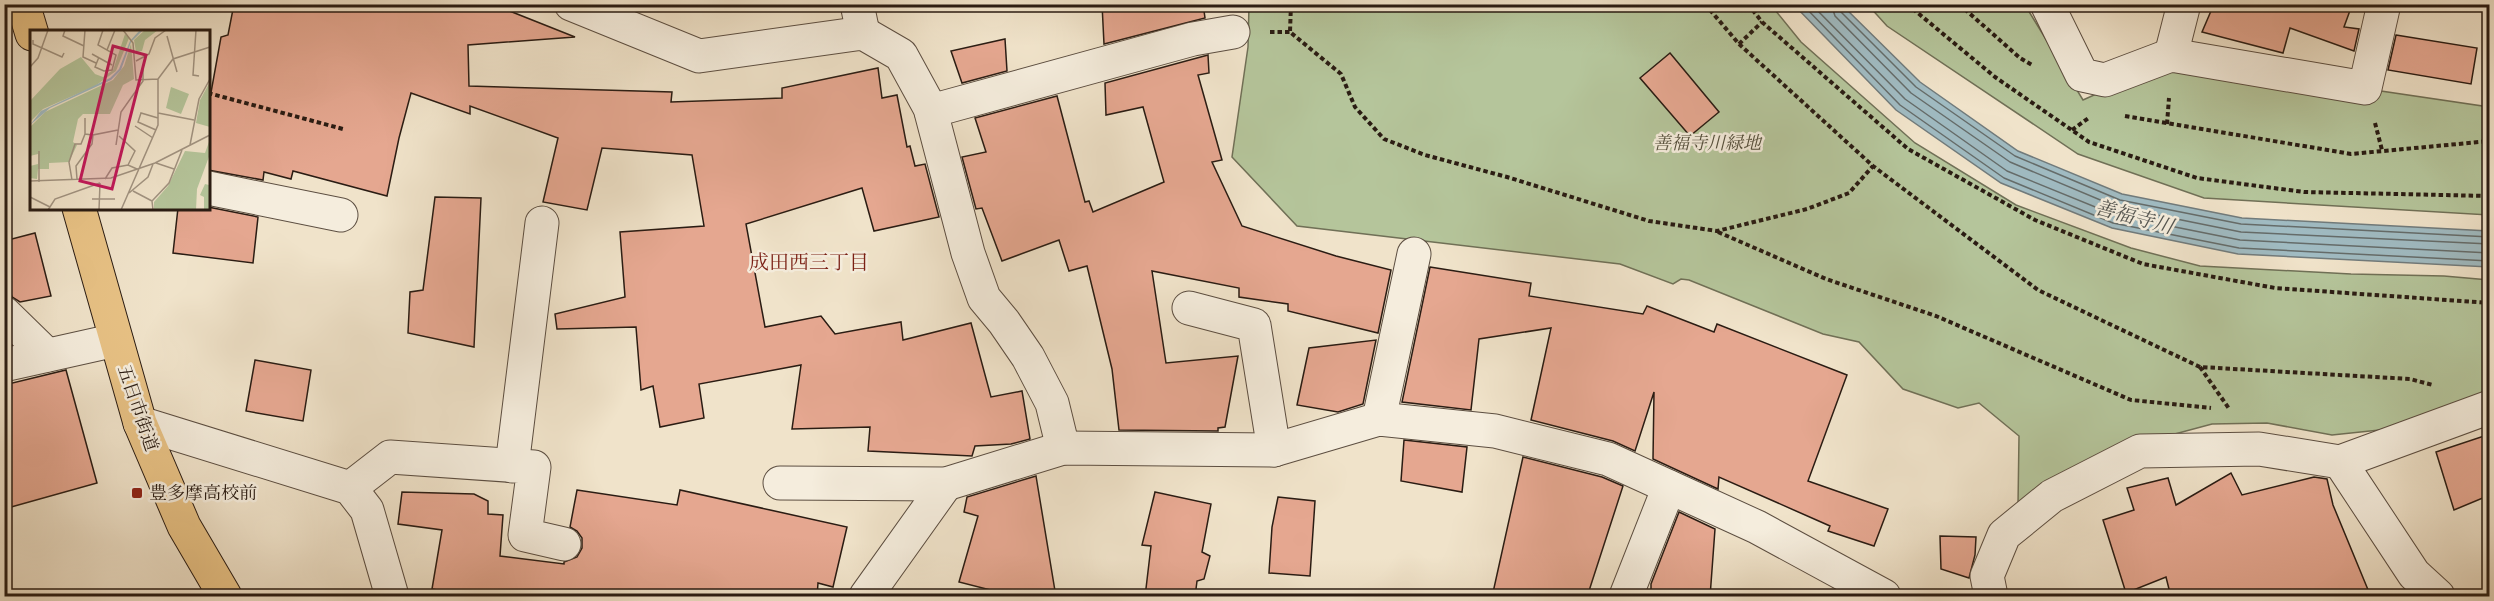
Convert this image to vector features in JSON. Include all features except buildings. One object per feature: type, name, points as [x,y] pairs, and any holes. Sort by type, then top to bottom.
[{"type":"main road","points":[[23,4],[31,30]]},
{"type":"main road","name":"五日市街道","points":[[80,210],[140,423],[184,526],[225,597]]},
{"type":"street","points":[[571,4],[699,56],[860,19],[901,55],[921,88],[931,111],[968,253],[984,298],[1022,348],[1042,384],[1052,403],[1063,448]]},
{"type":"street","points":[[2047,4],[2082,75],[2105,80],[2172,55],[2365,88],[2384,4]]},
{"type":"street","points":[[2172,55],[2184,4]]},
{"type":"street","points":[[931,111],[1193,39],[1233,32]]},
{"type":"street","points":[[210,188],[341,215]]},
{"type":"street","points":[[512,466],[542,223]]},
{"type":"street","points":[[1379,419],[1414,254]]},
{"type":"street","points":[[1189,308],[1254,326],[1274,450]]},
{"type":"street","points":[[4,314],[47,355]]},
{"type":"street","points":[[4,365],[116,339]]},
{"type":"street","points":[[1991,597],[1987,576],[2004,535],[2052,496],[2140,451],[2259,449],[2340,462],[2490,407]]},
{"type":"street","points":[[780,483],[946,484],[1063,448],[1274,450],[1379,419],[1495,431],[1608,459],[1757,527],[1884,597]]},
{"type":"street","points":[[140,423],[351,488],[367,510],[392,597]]},
{"type":"street","points":[[351,488],[390,457],[534,467],[525,535],[564,544]]},
{"type":"street","points":[[2340,462],[2414,574],[2438,597]]},
{"type":"street","points":[[866,597],[946,484]]},
{"type":"street","points":[[1626,597],[1669,487]]},
{"type":"path","points":[[1291,4],[1290,32],[1341,74],[1355,107],[1384,139],[1425,155],[1507,177],[1649,221],[1717,231],[1826,279],[1936,316],[2131,399],[2230,410]]},
{"type":"path","points":[[1705,4],[1739,44],[1873,166],[2038,290],[2200,367],[2410,379],[2444,387]]},
{"type":"path","points":[[1748,4],[1762,22],[1908,149],[2035,220],[2143,264],[2275,288],[2490,303]]},
{"type":"path","points":[[1907,4],[1995,77],[2089,142],[2197,178],[2304,192],[2490,196]]},
{"type":"path","points":[[1959,4],[2020,58],[2040,70]]},
{"type":"path","points":[[1739,44],[1762,22]]},
{"type":"path","points":[[210,94],[343,129]]},
{"type":"path","points":[[2118,114],[2147,121],[2351,154],[2490,141]]},
{"type":"path","points":[[2072,130],[2091,116]]},
{"type":"path","points":[[1717,231],[1807,209],[1849,193],[1873,166]]},
{"type":"green space","name":"善福寺川緑地","points":[[1249,5],[1771,5],[1801,42],[1915,143],[2016,205],[2131,248],[2200,266],[2351,274],[2444,276],[2489,280],[2489,394],[2389,429],[2332,435],[2267,423],[2212,424],[2145,442],[2018,506],[2019,436],[1979,403],[1958,408],[1903,389],[1859,342],[1823,334],[1689,280],[1681,279],[1673,284],[1620,264],[1297,226],[1232,157],[1248,47]]},
{"type":"green space","points":[[1868,5],[2025,5],[2083,100],[2172,60],[2489,107],[2489,215],[2204,198],[2078,154],[1887,26]]},
{"type":"water","name":"善福寺川","points":[[1794,5],[1842,5],[1920,82],[2018,151],[2122,194],[2242,218],[2489,231],[2489,267],[2238,254],[2112,228],[2001,183],[1896,110]]},
{"type":"place","name":"豊多摩高校前","points":[[137,493]]},
{"type":"district","name":"成田西三丁目","points":[[809,262]]}]
